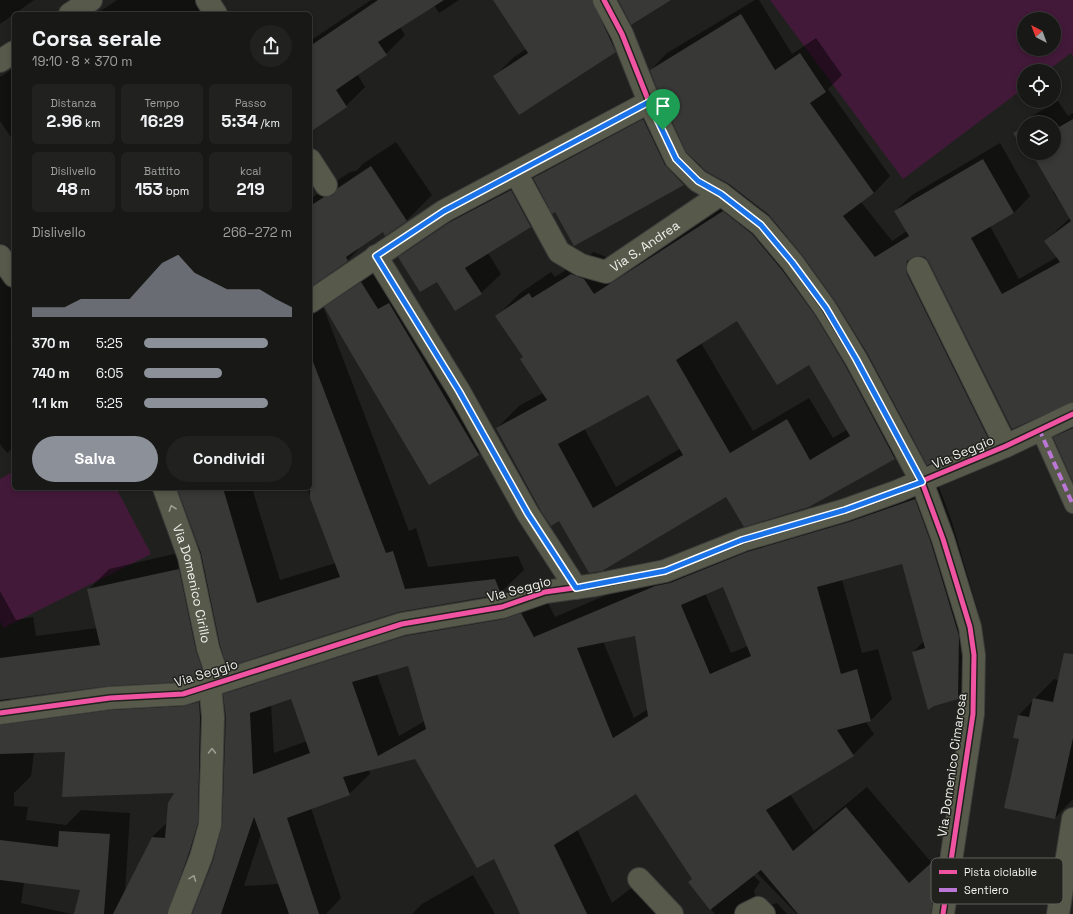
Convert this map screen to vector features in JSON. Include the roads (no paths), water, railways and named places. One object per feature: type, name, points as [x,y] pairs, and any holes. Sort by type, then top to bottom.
[{"type":"street","points":[[73,12],[91,0]]},
{"type":"street","points":[[207,0],[215,12]]},
{"type":"street","name":"Via Domenico Cimarosa","points":[[604,0],[622,34],[649,102],[676,159],[698,181],[721,194],[761,225],[792,262],[826,308],[856,359],[922,482],[943,539],[970,626],[974,655],[972,714],[951,858]]},
{"type":"street","points":[[0,61],[12,53]]},
{"type":"street","points":[[312,301],[444,211],[649,102]]},
{"type":"street","points":[[312,163],[326,185]]},
{"type":"street","name":"Via S. Andrea","points":[[516,173],[559,252],[581,265],[606,272],[721,194]]},
{"type":"street","points":[[0,256],[12,273]]},
{"type":"street","points":[[376,256],[459,391],[528,514],[576,588]]},
{"type":"street","points":[[918,268],[1006,446]]},
{"type":"street","name":"Via Seggio","points":[[0,713],[110,698],[183,694],[402,624],[502,607],[545,592],[576,588],[665,571],[742,540],[845,510],[922,482],[1006,446],[1073,414]]},
{"type":"street","points":[[1039,429],[1073,505]]},
{"type":"street","name":"Via Domenico Cirillo","points":[[165,490],[189,557],[214,683],[210,825],[201,857],[179,914]]},
{"type":"street","points":[[1063,882],[1073,819]]},
{"type":"street","points":[[639,878],[672,914]]},
{"type":"street","name":"Via Domenico Cimarosa","points":[[943,914],[944,904]]},
{"type":"street","points":[[1058,914],[1060,904]]},
{"type":"street","points":[[746,914],[758,908],[764,914]]}]
